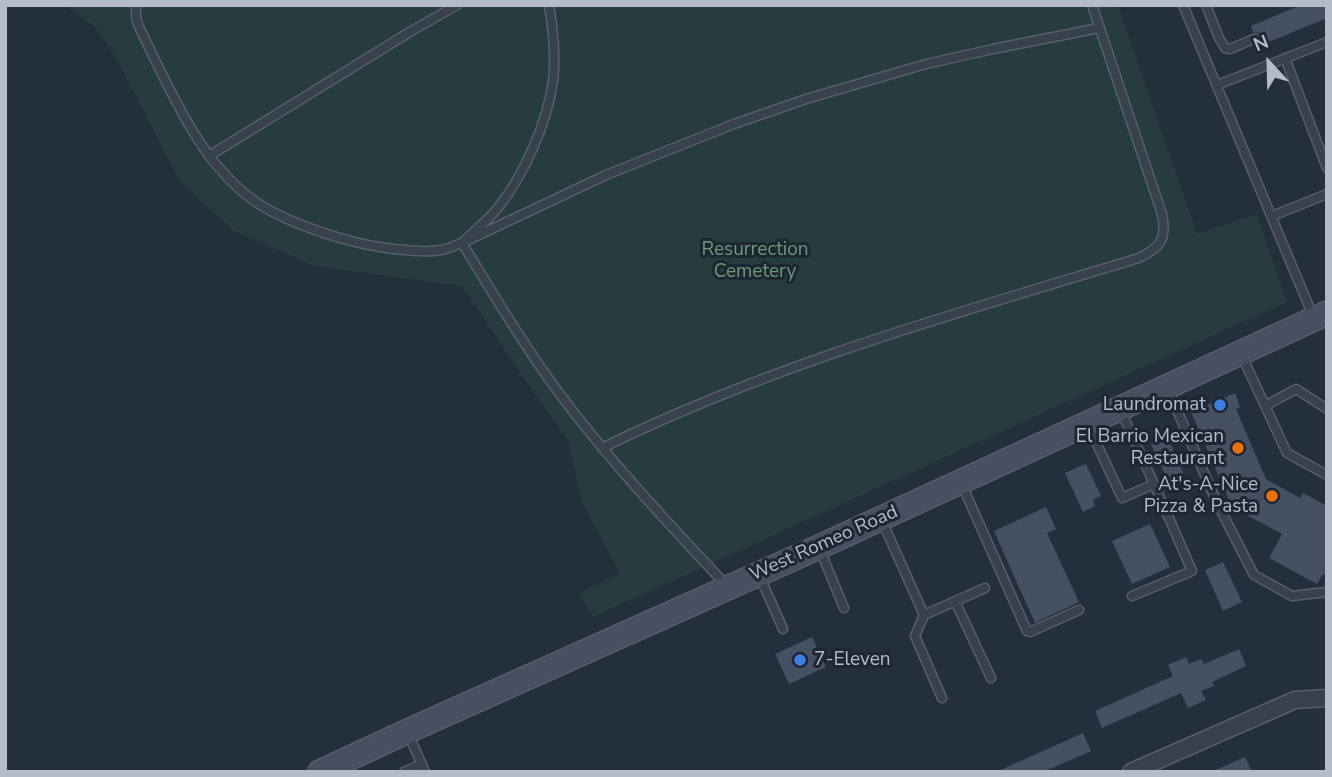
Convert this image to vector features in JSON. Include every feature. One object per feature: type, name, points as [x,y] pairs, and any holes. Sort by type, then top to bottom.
[{"type":"main road","name":"West Romeo Road","points":[[320,772],[881,519],[1321,315]]},
{"type":"street","points":[[1131,772],[1295,700],[1327,698]]},
{"type":"lane","points":[[136,5],[139,27],[190,127],[209,156],[242,191],[262,206],[331,236],[390,248],[419,250],[441,250],[462,243],[606,175],[794,103],[926,64],[1099,28]]},
{"type":"lane","points":[[209,156],[457,5]]},
{"type":"lane","points":[[462,243],[496,210],[515,182],[533,147],[548,108],[554,79],[549,5]]},
{"type":"lane","points":[[602,448],[656,422],[799,366],[1139,258],[1159,246],[1165,228],[1163,214],[1091,5]]},
{"type":"lane","points":[[1183,5],[1272,216],[1321,315]]},
{"type":"lane","points":[[1208,9],[1219,38],[1226,48],[1256,38]]},
{"type":"lane","points":[[1217,85],[1327,42]]},
{"type":"lane","points":[[1285,58],[1327,168]]},
{"type":"lane","points":[[1272,216],[1327,194]]},
{"type":"lane","points":[[462,243],[551,382],[602,448],[728,587]]},
{"type":"lane","points":[[1240,353],[1287,453],[1327,475]]},
{"type":"lane","points":[[1167,387],[1217,503],[1254,575],[1292,596],[1327,592]]},
{"type":"lane","points":[[1265,406],[1296,389],[1327,409]]},
{"type":"lane","points":[[1120,408],[1192,571],[1132,596]]},
{"type":"lane","points":[[1086,423],[1122,498],[1154,484]]},
{"type":"lane","points":[[961,482],[1027,631],[1079,611]]},
{"type":"lane","points":[[881,519],[924,615]]},
{"type":"lane","points":[[819,547],[844,608]]},
{"type":"lane","points":[[759,574],[783,629]]},
{"type":"lane","points":[[942,698],[915,636],[924,615],[985,588]]},
{"type":"lane","points":[[955,601],[991,678]]},
{"type":"lane","points":[[404,772],[424,768],[408,731]]},
{"type":"green space","name":"Resurrection Cemetery","points":[[65,5],[1118,5],[1197,234],[1257,214],[1287,302],[593,617],[579,593],[620,574],[581,500],[568,440],[462,286],[314,266],[234,231],[180,182],[117,59],[96,28]]},
{"type":"building","points":[[1301,5],[1327,5],[1327,18],[1259,46],[1262,36],[1259,32],[1253,32],[1251,26]]},
{"type":"building","points":[[1235,393],[1240,407],[1236,409],[1266,479],[1300,498],[1303,493],[1327,506],[1327,576],[1323,574],[1317,584],[1269,558],[1282,534],[1232,507],[1191,412]]},
{"type":"building","points":[[1167,437],[1184,474],[1168,481],[1151,444]]},
{"type":"building","points":[[1086,464],[1101,496],[1093,500],[1095,506],[1083,512],[1065,473]]},
{"type":"building","points":[[1046,507],[1056,529],[1047,533],[1079,602],[1035,623],[994,531]]},
{"type":"building","points":[[1150,524],[1170,567],[1132,584],[1112,541]]},
{"type":"building","points":[[1223,562],[1242,602],[1223,611],[1205,570]]},
{"type":"building","name":"7-Eleven","points":[[812,637],[826,667],[789,684],[775,654]]},
{"type":"building","points":[[1239,649],[1246,666],[1212,682],[1214,686],[1201,691],[1206,700],[1188,708],[1181,693],[1102,728],[1095,711],[1173,676],[1168,665],[1186,657],[1189,664],[1201,659],[1204,664]]},
{"type":"building","points":[[1083,733],[1091,751],[1043,772],[996,772]]},
{"type":"building","points":[[1245,757],[1252,772],[1211,772]]},
{"type":"place","name":"Laundromat","points":[[1220,405]]},
{"type":"place","name":"El Barrio Mexican Restaurant","points":[[1238,448]]},
{"type":"place","name":"At's-A-Nice Pizza & Pasta","points":[[1272,496]]},
{"type":"place","name":"7-Eleven","points":[[800,660]]}]
